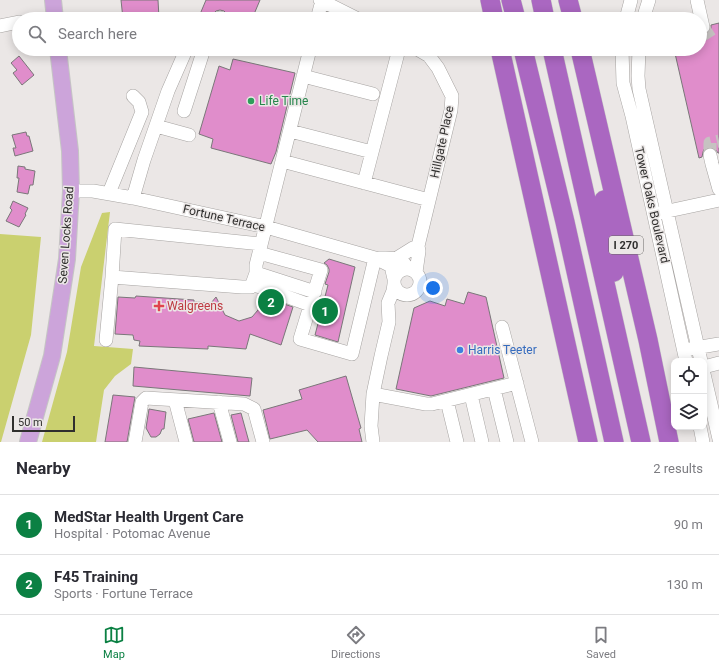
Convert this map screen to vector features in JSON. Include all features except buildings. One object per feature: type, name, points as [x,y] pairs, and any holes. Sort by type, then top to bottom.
[{"type":"highway","points":[[490,0],[493,12]]},
{"type":"highway","points":[[511,0],[514,12]]},
{"type":"highway","points":[[541,0],[544,12]]},
{"type":"highway","points":[[568,0],[571,12]]},
{"type":"highway","points":[[501,56],[588,442]]},
{"type":"highway","points":[[525,56],[566,222],[614,442]]},
{"type":"highway","name":"I 270","points":[[554,56],[641,442]]},
{"type":"highway","name":"I 270","points":[[582,56],[648,340],[669,442]]},
{"type":"highway","points":[[585,70],[636,418]]},
{"type":"highway","points":[[504,71],[526,130],[548,208],[582,349],[598,370]]},
{"type":"main road","points":[[53,0],[54,12]]},
{"type":"main road","name":"Seven Locks Road","points":[[28,442],[52,356],[67,259],[70,151],[59,56]]},
{"type":"street","points":[[318,12],[321,0],[344,12]]},
{"type":"street","points":[[628,12],[631,0]]},
{"type":"street","points":[[645,12],[649,0]]},
{"type":"street","points":[[0,26],[12,23]]},
{"type":"street","points":[[133,198],[156,126],[183,56]]},
{"type":"street","points":[[184,111],[202,56]]},
{"type":"street","points":[[112,277],[251,287],[308,56]]},
{"type":"street","points":[[364,183],[397,56]]},
{"type":"street","name":"Hillgate Place","points":[[412,271],[419,251],[418,246],[451,110],[452,96],[438,68],[429,56]]},
{"type":"street","name":"Tower Oaks Boulevard","points":[[622,56],[623,83],[632,116],[685,356]]},
{"type":"street","name":"Tower Oaks Boulevard","points":[[639,56],[639,89],[700,355]]},
{"type":"street","points":[[303,76],[373,94]]},
{"type":"street","points":[[170,87],[190,93]]},
{"type":"street","points":[[109,193],[142,112],[139,102],[133,96]]},
{"type":"street","points":[[156,126],[189,135]]},
{"type":"street","points":[[290,131],[372,152]]},
{"type":"street","points":[[712,154],[718,159],[718,168],[715,175],[719,189]]},
{"type":"street","points":[[282,161],[429,200]]},
{"type":"street","name":"Fortune Terrace","points":[[70,191],[109,193],[266,227],[375,258],[390,266],[394,281]]},
{"type":"street","points":[[654,214],[719,200]]},
{"type":"street","points":[[106,340],[116,229],[260,249],[321,270],[300,339],[352,354],[375,258]]},
{"type":"street","points":[[396,258],[418,246]]},
{"type":"street","name":"Fortune Terrace","points":[[375,258],[396,258]]},
{"type":"street","points":[[389,322],[400,303],[409,295],[416,292],[420,285],[419,277],[403,262],[396,258]]},
{"type":"street","points":[[373,442],[371,426],[373,394],[389,322],[388,303],[393,291],[396,275],[403,270],[412,271]]},
{"type":"street","points":[[254,279],[315,292]]},
{"type":"street","points":[[254,279],[310,304]]},
{"type":"street","points":[[394,281],[395,288],[398,292],[409,295]]},
{"type":"street","points":[[502,327],[532,442]]},
{"type":"street","points":[[685,356],[700,355],[719,344]]},
{"type":"street","points":[[707,366],[719,364]]},
{"type":"street","points":[[373,394],[432,404],[517,383]]},
{"type":"street","points":[[707,387],[719,439]]},
{"type":"street","points":[[494,389],[507,442]]},
{"type":"street","points":[[471,395],[482,442]]},
{"type":"street","points":[[136,442],[142,402],[146,398],[244,404],[254,409],[263,442]]},
{"type":"street","points":[[175,400],[186,442]]},
{"type":"street","points":[[447,401],[457,442]]},
{"type":"street","points":[[219,402],[230,442]]},
{"type":"street","points":[[701,430],[703,442]]},
{"type":"green space","points":[[110,212],[94,346],[133,349],[131,364],[115,376],[104,390],[96,442],[42,442],[67,352],[81,267],[102,213]]},
{"type":"green space","points":[[0,234],[41,237],[31,335],[1,442],[0,442]]},
{"type":"tunnel","points":[[707,33],[710,38]]},
{"type":"tunnel","points":[[710,155],[710,143],[719,141]]},
{"type":"place","name":"Life Time","points":[[251,101]]},
{"type":"place","name":"F45 Training","points":[[271,302]]},
{"type":"place","name":"Walgreens","points":[[159,306]]},
{"type":"place","name":"MedStar Health Urgent Care","points":[[325,311]]},
{"type":"place","name":"Harris Teeter","points":[[460,350]]}]
